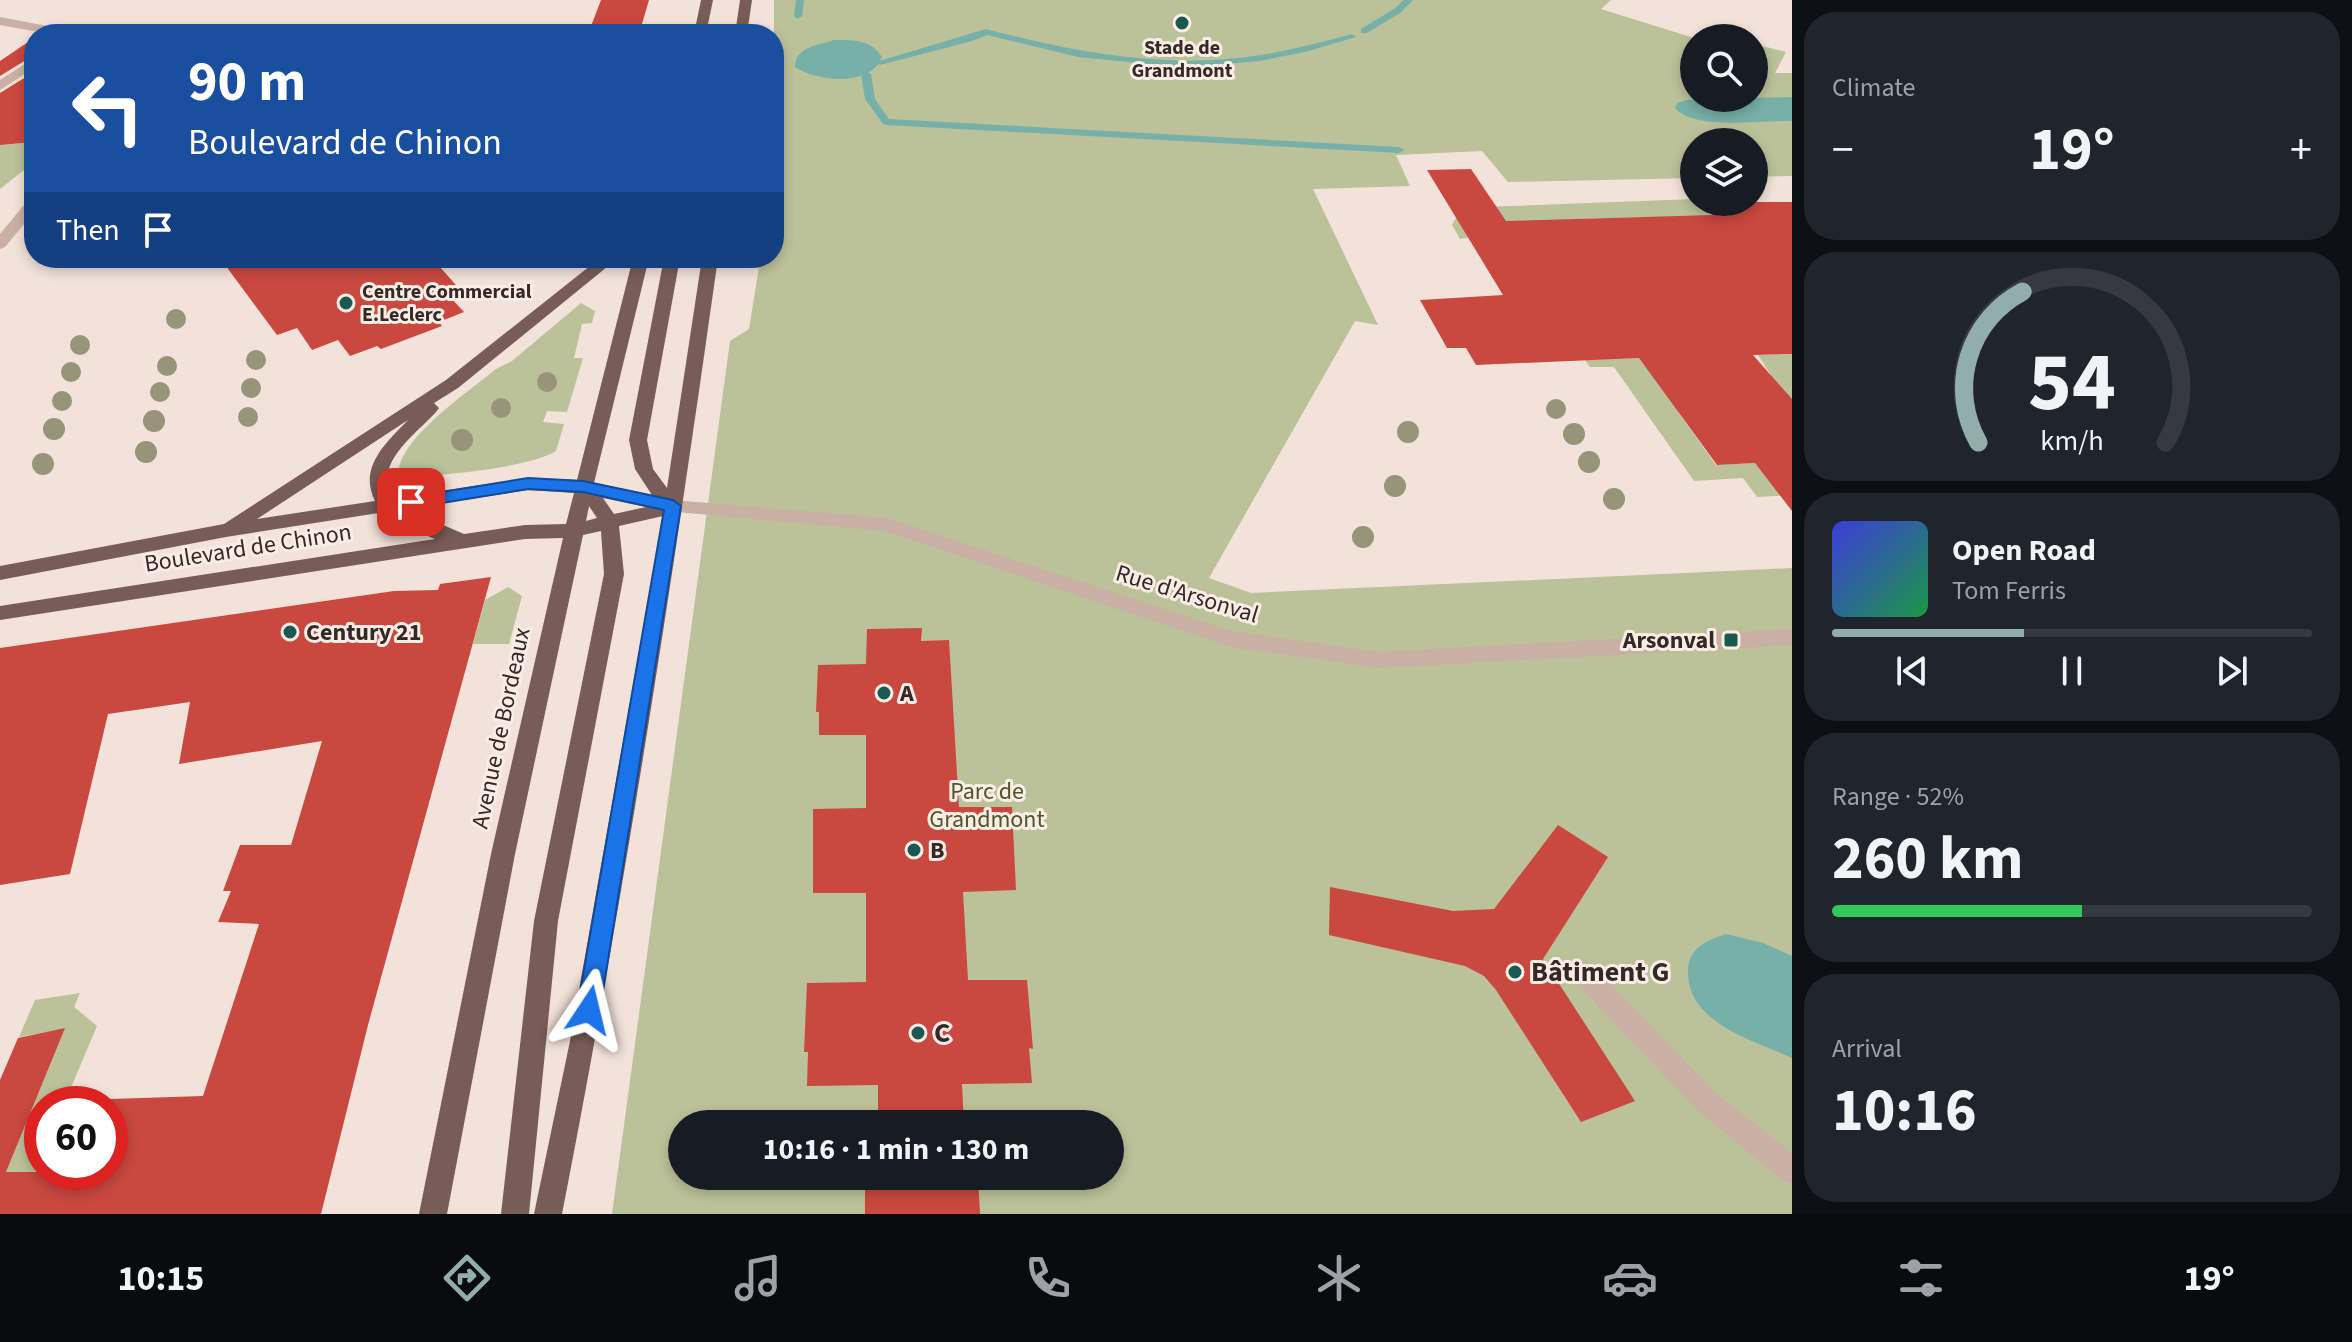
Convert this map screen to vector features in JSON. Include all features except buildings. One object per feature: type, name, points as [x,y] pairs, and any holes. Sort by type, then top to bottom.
[{"type":"main road","points":[[702,24],[707,0]]},
{"type":"main road","points":[[742,24],[746,0]]},
{"type":"main road","name":"Boulevard de Chinon","points":[[226,530],[452,384],[597,268]]},
{"type":"main road","name":"Avenue de Bordeaux","points":[[433,1214],[496,881],[583,487],[638,268]]},
{"type":"main road","points":[[670,268],[638,440],[638,458],[650,483],[673,506]]},
{"type":"main road","points":[[548,1214],[583,1041],[673,506],[709,268]]},
{"type":"main road","points":[[452,384],[386,458],[378,472],[388,506],[420,528],[465,541]]},
{"type":"main road","name":"Boulevard de Chinon","points":[[0,573],[226,530],[528,484],[583,487],[673,506]]},
{"type":"main road","points":[[515,1214],[546,921],[614,574],[614,538],[609,522],[600,504],[583,487]]},
{"type":"main road","name":"Boulevard de Chinon","points":[[0,613],[525,532],[573,531],[673,506]]},
{"type":"street","points":[[0,21],[24,26]]},
{"type":"street","points":[[0,86],[24,69]]},
{"type":"street","points":[[0,244],[24,212]]},
{"type":"street","points":[[12,225],[24,224]]},
{"type":"street","name":"Rue d'Arsonval","points":[[673,506],[715,512],[838,517],[887,525],[1231,639],[1379,660],[1792,637]]},
{"type":"street","points":[[1583,973],[1708,1103],[1792,1170]]},
{"type":"green space","name":"Parc de Grandmont","points":[[774,0],[1611,0],[1601,9],[1680,34],[1680,112],[1768,112],[1768,48],[1786,52],[1775,73],[1792,73],[1792,176],[1768,177],[1768,128],[1680,128],[1680,178],[1508,182],[1482,151],[1396,155],[1410,186],[1313,189],[1378,325],[1355,321],[1209,578],[1251,593],[1792,568],[1792,1214],[612,1214],[730,341],[749,329],[759,268],[784,268],[784,24],[774,24]]},
{"type":"green space","points":[[24,143],[24,170],[0,189],[0,145]]},
{"type":"green space","points":[[1680,200],[1680,216],[1713,216],[1722,227],[1656,230],[1645,217],[1577,219],[1460,239],[1452,225],[1460,211],[1484,207]]},
{"type":"green space","points":[[581,303],[595,311],[592,323],[582,324],[574,358],[583,358],[567,412],[547,411],[543,422],[564,424],[556,451],[503,467],[399,477],[400,463],[420,433],[453,403],[496,369],[512,361]]},
{"type":"green space","points":[[1792,354],[1792,399],[1678,412],[1716,465],[1755,463],[1792,495],[1757,497],[1743,478],[1694,481],[1614,367],[1590,367],[1585,360],[1640,358],[1693,378],[1771,375],[1758,355]]},
{"type":"green space","points":[[508,587],[522,596],[509,644],[473,644],[485,600]]},
{"type":"green space","points":[[80,993],[74,1007],[97,1026],[72,1086],[41,1086],[64,1029],[19,1037],[35,1000]]},
{"type":"green space","points":[[24,1128],[24,1190],[27,1190],[17,1214],[0,1214],[0,1187]]},
{"type":"water","points":[[834,40],[867,44],[882,57],[876,67],[867,73],[843,79],[816,76],[795,67],[803,51]]},
{"type":"water","points":[[1792,97],[1792,121],[1713,122],[1698,120],[1681,112],[1768,112],[1768,98]]},
{"type":"water","points":[[1726,934],[1763,943],[1792,956],[1792,1058],[1725,1027],[1698,1004],[1690,988],[1689,962],[1696,950],[1706,942]]},
{"type":"waterway","points":[[798,16],[800,0]]},
{"type":"waterway","points":[[1364,31],[1409,0]]},
{"type":"waterway","points":[[880,62],[986,32],[1078,54],[1123,61],[1168,63],[1213,63],[1259,58],[1352,37]]},
{"type":"waterway","points":[[866,74],[870,99],[886,122],[1399,150]]},
{"type":"place","name":"Stade de Grandmont","points":[[1182,23]]},
{"type":"place","name":"Centre Commercial E.Leclerc","points":[[346,303]]},
{"type":"place","name":"Century 21","points":[[290,632]]},
{"type":"place","name":"Arsonval","points":[[1731,640]]},
{"type":"place","name":"A","points":[[884,693]]},
{"type":"place","name":"B","points":[[914,850]]},
{"type":"place","name":"Bâtiment G","points":[[1515,972]]},
{"type":"place","name":"C","points":[[918,1033]]},
{"type":"route","points":[[411,502],[528,484],[583,487],[673,506],[589,1010]]}]
